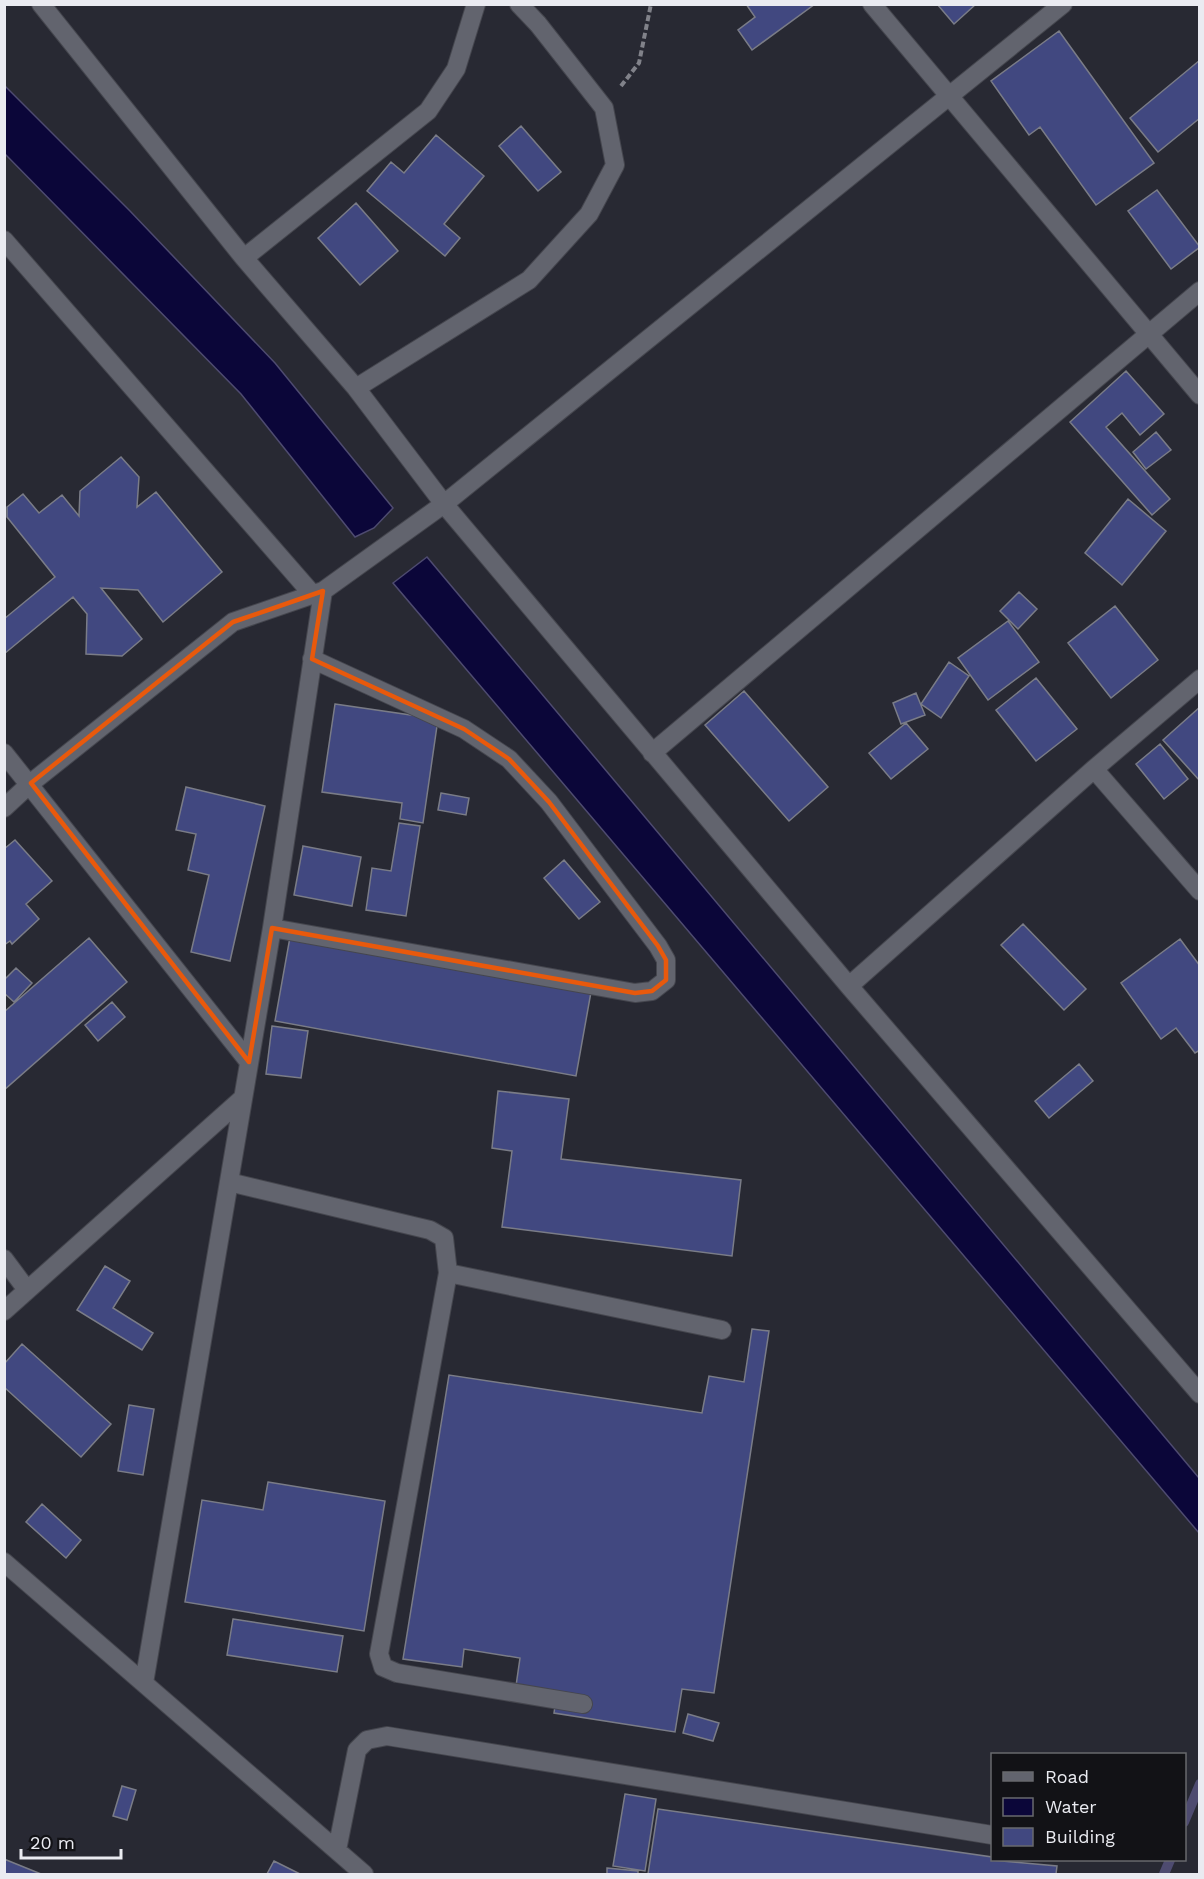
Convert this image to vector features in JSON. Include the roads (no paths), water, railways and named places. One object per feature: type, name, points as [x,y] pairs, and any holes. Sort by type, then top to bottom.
[{"type":"street","points":[[41,4],[244,258],[356,388],[444,504],[849,986],[1200,1394]]},
{"type":"street","points":[[244,258],[428,111],[456,69],[476,4]]},
{"type":"street","points":[[356,388],[529,280],[590,214],[615,165],[604,108],[538,24],[519,4]]},
{"type":"street","points":[[872,4],[1200,395]]},
{"type":"street","points":[[4,808],[31,783],[233,622],[318,594],[444,504],[1063,4]]},
{"type":"street","points":[[4,240],[318,594],[312,659],[272,928],[144,1683]]},
{"type":"street","points":[[652,753],[1200,291]]},
{"type":"street","points":[[272,928],[635,993],[652,991],[666,980],[666,960],[658,946],[549,802],[509,759],[464,729],[312,659]]},
{"type":"street","points":[[849,986],[1094,769],[1200,679]]},
{"type":"street","points":[[4,753],[31,783],[249,1062]]},
{"type":"street","points":[[1094,769],[1200,891]]},
{"type":"street","points":[[4,1311],[243,1098]]},
{"type":"street","points":[[229,1182],[430,1230],[444,1238],[448,1273],[380,1654],[383,1667],[397,1673],[583,1704]]},
{"type":"street","points":[[4,1259],[27,1290]]},
{"type":"street","points":[[448,1273],[722,1330]]},
{"type":"street","points":[[4,1562],[364,1875]]},
{"type":"street","points":[[337,1850],[357,1750],[367,1740],[387,1736],[991,1835]]},
{"type":"water","points":[[4,85],[130,211],[275,363],[393,508],[374,528],[355,537],[241,394],[5,154]]},
{"type":"water","points":[[427,557],[1199,1478],[1199,1533],[393,583]]},
{"type":"waterway","points":[[1186,1817],[1200,1784]]},
{"type":"waterway","points":[[1164,1874],[1170,1861]]}]
